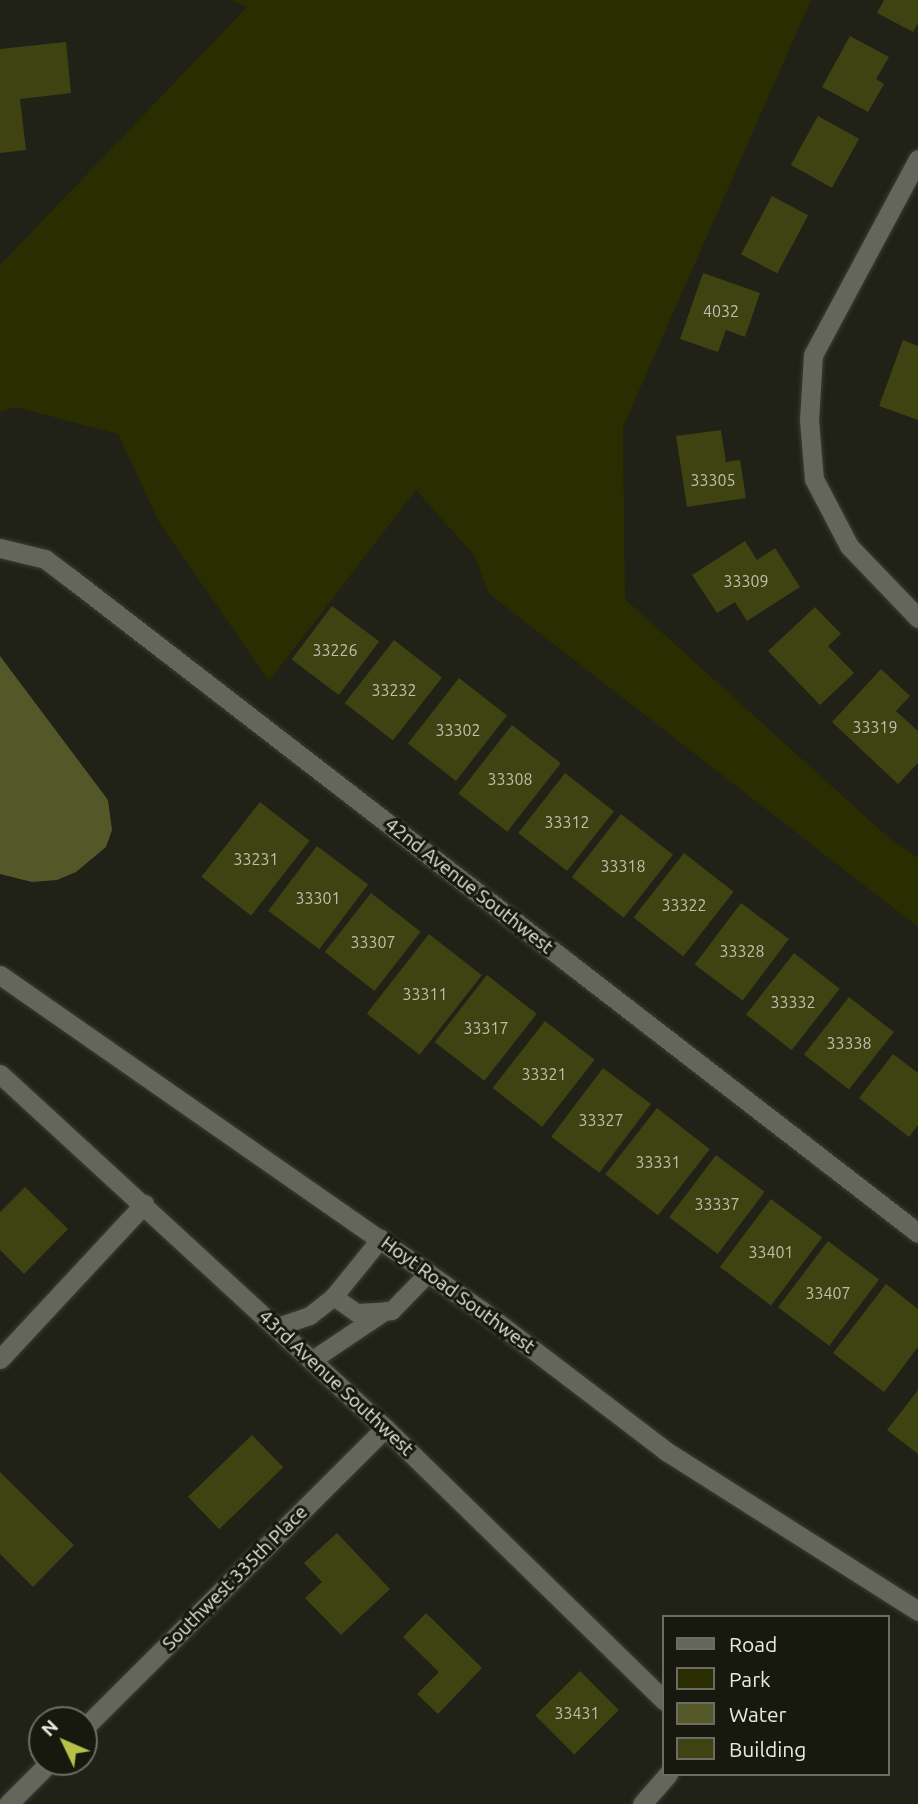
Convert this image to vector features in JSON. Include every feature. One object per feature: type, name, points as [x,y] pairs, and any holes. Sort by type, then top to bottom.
[{"type":"street","points":[[918,159],[814,355],[809,420],[814,479],[849,546],[918,618]]},
{"type":"street","name":"42nd Avenue Southwest","points":[[7,549],[45,559],[69,577],[918,1233]]},
{"type":"street","name":"Hoyt Road Southwest","points":[[0,975],[429,1273],[666,1451],[918,1611]]},
{"type":"street","name":"43rd Avenue Southwest","points":[[0,1074],[278,1327],[662,1698]]},
{"type":"street","points":[[0,1359],[144,1204]]},
{"type":"street","name":"Southwest 335th Place","points":[[98,1714],[385,1428]]},
{"type":"street","points":[[8,1804],[36,1776]]},
{"type":"street","points":[[642,1804],[666,1776]]},
{"type":"lane","points":[[278,1327],[310,1316],[334,1297],[381,1239]]},
{"type":"lane","points":[[313,1360],[386,1311],[429,1273]]},
{"type":"lane","points":[[334,1297],[357,1313],[386,1311]]},
{"type":"green space","points":[[231,0],[811,0],[623,427],[625,599],[888,837],[918,858],[918,927],[489,594],[474,555],[416,490],[269,681],[159,522],[118,434],[15,407],[0,412],[0,265],[247,7]]},
{"type":"water","points":[[0,656],[108,800],[112,830],[106,847],[76,872],[57,880],[32,882],[0,874]]},
{"type":"building","points":[[884,0],[918,0],[918,23],[913,32],[877,13]]},
{"type":"building","points":[[850,36],[889,57],[876,79],[884,84],[868,112],[822,87]]},
{"type":"building","points":[[66,42],[71,93],[20,99],[26,150],[0,153],[0,49]]},
{"type":"building","points":[[818,116],[859,139],[832,188],[791,165]]},
{"type":"building","points":[[772,196],[808,215],[777,274],[741,254]]},
{"type":"building","points":[[703,273],[760,293],[745,337],[726,330],[718,352],[680,339]]},
{"type":"building","points":[[903,340],[918,346],[918,420],[879,406]]},
{"type":"building","points":[[721,430],[726,462],[740,460],[746,498],[687,507],[676,436]]},
{"type":"building","points":[[745,541],[757,560],[775,548],[800,587],[747,621],[735,602],[717,613],[692,575]]},
{"type":"building","points":[[332,606],[379,642],[339,695],[292,660]]},
{"type":"building","points":[[815,607],[841,634],[828,646],[854,673],[820,705],[768,651]]},
{"type":"building","points":[[394,640],[442,678],[393,741],[345,703]]},
{"type":"building","points":[[881,669],[910,696],[896,711],[918,731],[918,763],[898,784],[832,722]]},
{"type":"building","points":[[459,678],[507,716],[456,781],[408,743]]},
{"type":"building","points":[[512,725],[561,763],[507,832],[458,794]]},
{"type":"building","points":[[565,773],[614,811],[567,871],[518,833]]},
{"type":"building","points":[[260,802],[310,841],[251,916],[202,877]]},
{"type":"building","points":[[621,814],[673,855],[624,918],[572,877]]},
{"type":"building","points":[[317,846],[368,885],[319,949],[268,911]]},
{"type":"building","points":[[684,853],[734,892],[683,956],[634,918]]},
{"type":"building","points":[[371,893],[421,932],[374,991],[325,952]]},
{"type":"building","points":[[741,903],[789,939],[743,1001],[695,964]]},
{"type":"building","points":[[429,934],[482,975],[420,1055],[367,1014]]},
{"type":"building","points":[[794,953],[840,989],[792,1050],[746,1014]]},
{"type":"building","points":[[487,975],[537,1014],[484,1081],[435,1042]]},
{"type":"building","points":[[849,997],[894,1032],[849,1090],[804,1055]]},
{"type":"building","points":[[545,1021],[595,1060],[542,1127],[493,1088]]},
{"type":"building","points":[[893,1054],[918,1073],[918,1125],[909,1137],[859,1098]]},
{"type":"building","points":[[603,1068],[651,1104],[599,1173],[551,1137]]},
{"type":"building","points":[[657,1108],[710,1149],[658,1215],[605,1174]]},
{"type":"building","points":[[716,1155],[765,1192],[718,1254],[669,1217]]},
{"type":"building","points":[[25,1187],[68,1229],[24,1274],[0,1250],[0,1212]]},
{"type":"building","points":[[771,1199],[822,1238],[771,1305],[720,1267]]},
{"type":"building","points":[[828,1241],[879,1280],[829,1346],[778,1307]]},
{"type":"building","points":[[886,1284],[918,1309],[918,1347],[884,1392],[833,1353]]},
{"type":"building","points":[[918,1390],[918,1454],[887,1430]]},
{"type":"building","points":[[252,1435],[283,1467],[219,1529],[188,1497]]},
{"type":"building","points":[[0,1472],[74,1545],[33,1587],[0,1554]]},
{"type":"building","points":[[337,1533],[390,1589],[341,1635],[305,1598],[322,1582],[304,1563]]},
{"type":"building","points":[[426,1613],[482,1668],[438,1714],[417,1694],[439,1672],[403,1637]]},
{"type":"building","points":[[580,1671],[619,1710],[574,1754],[535,1716]]}]
